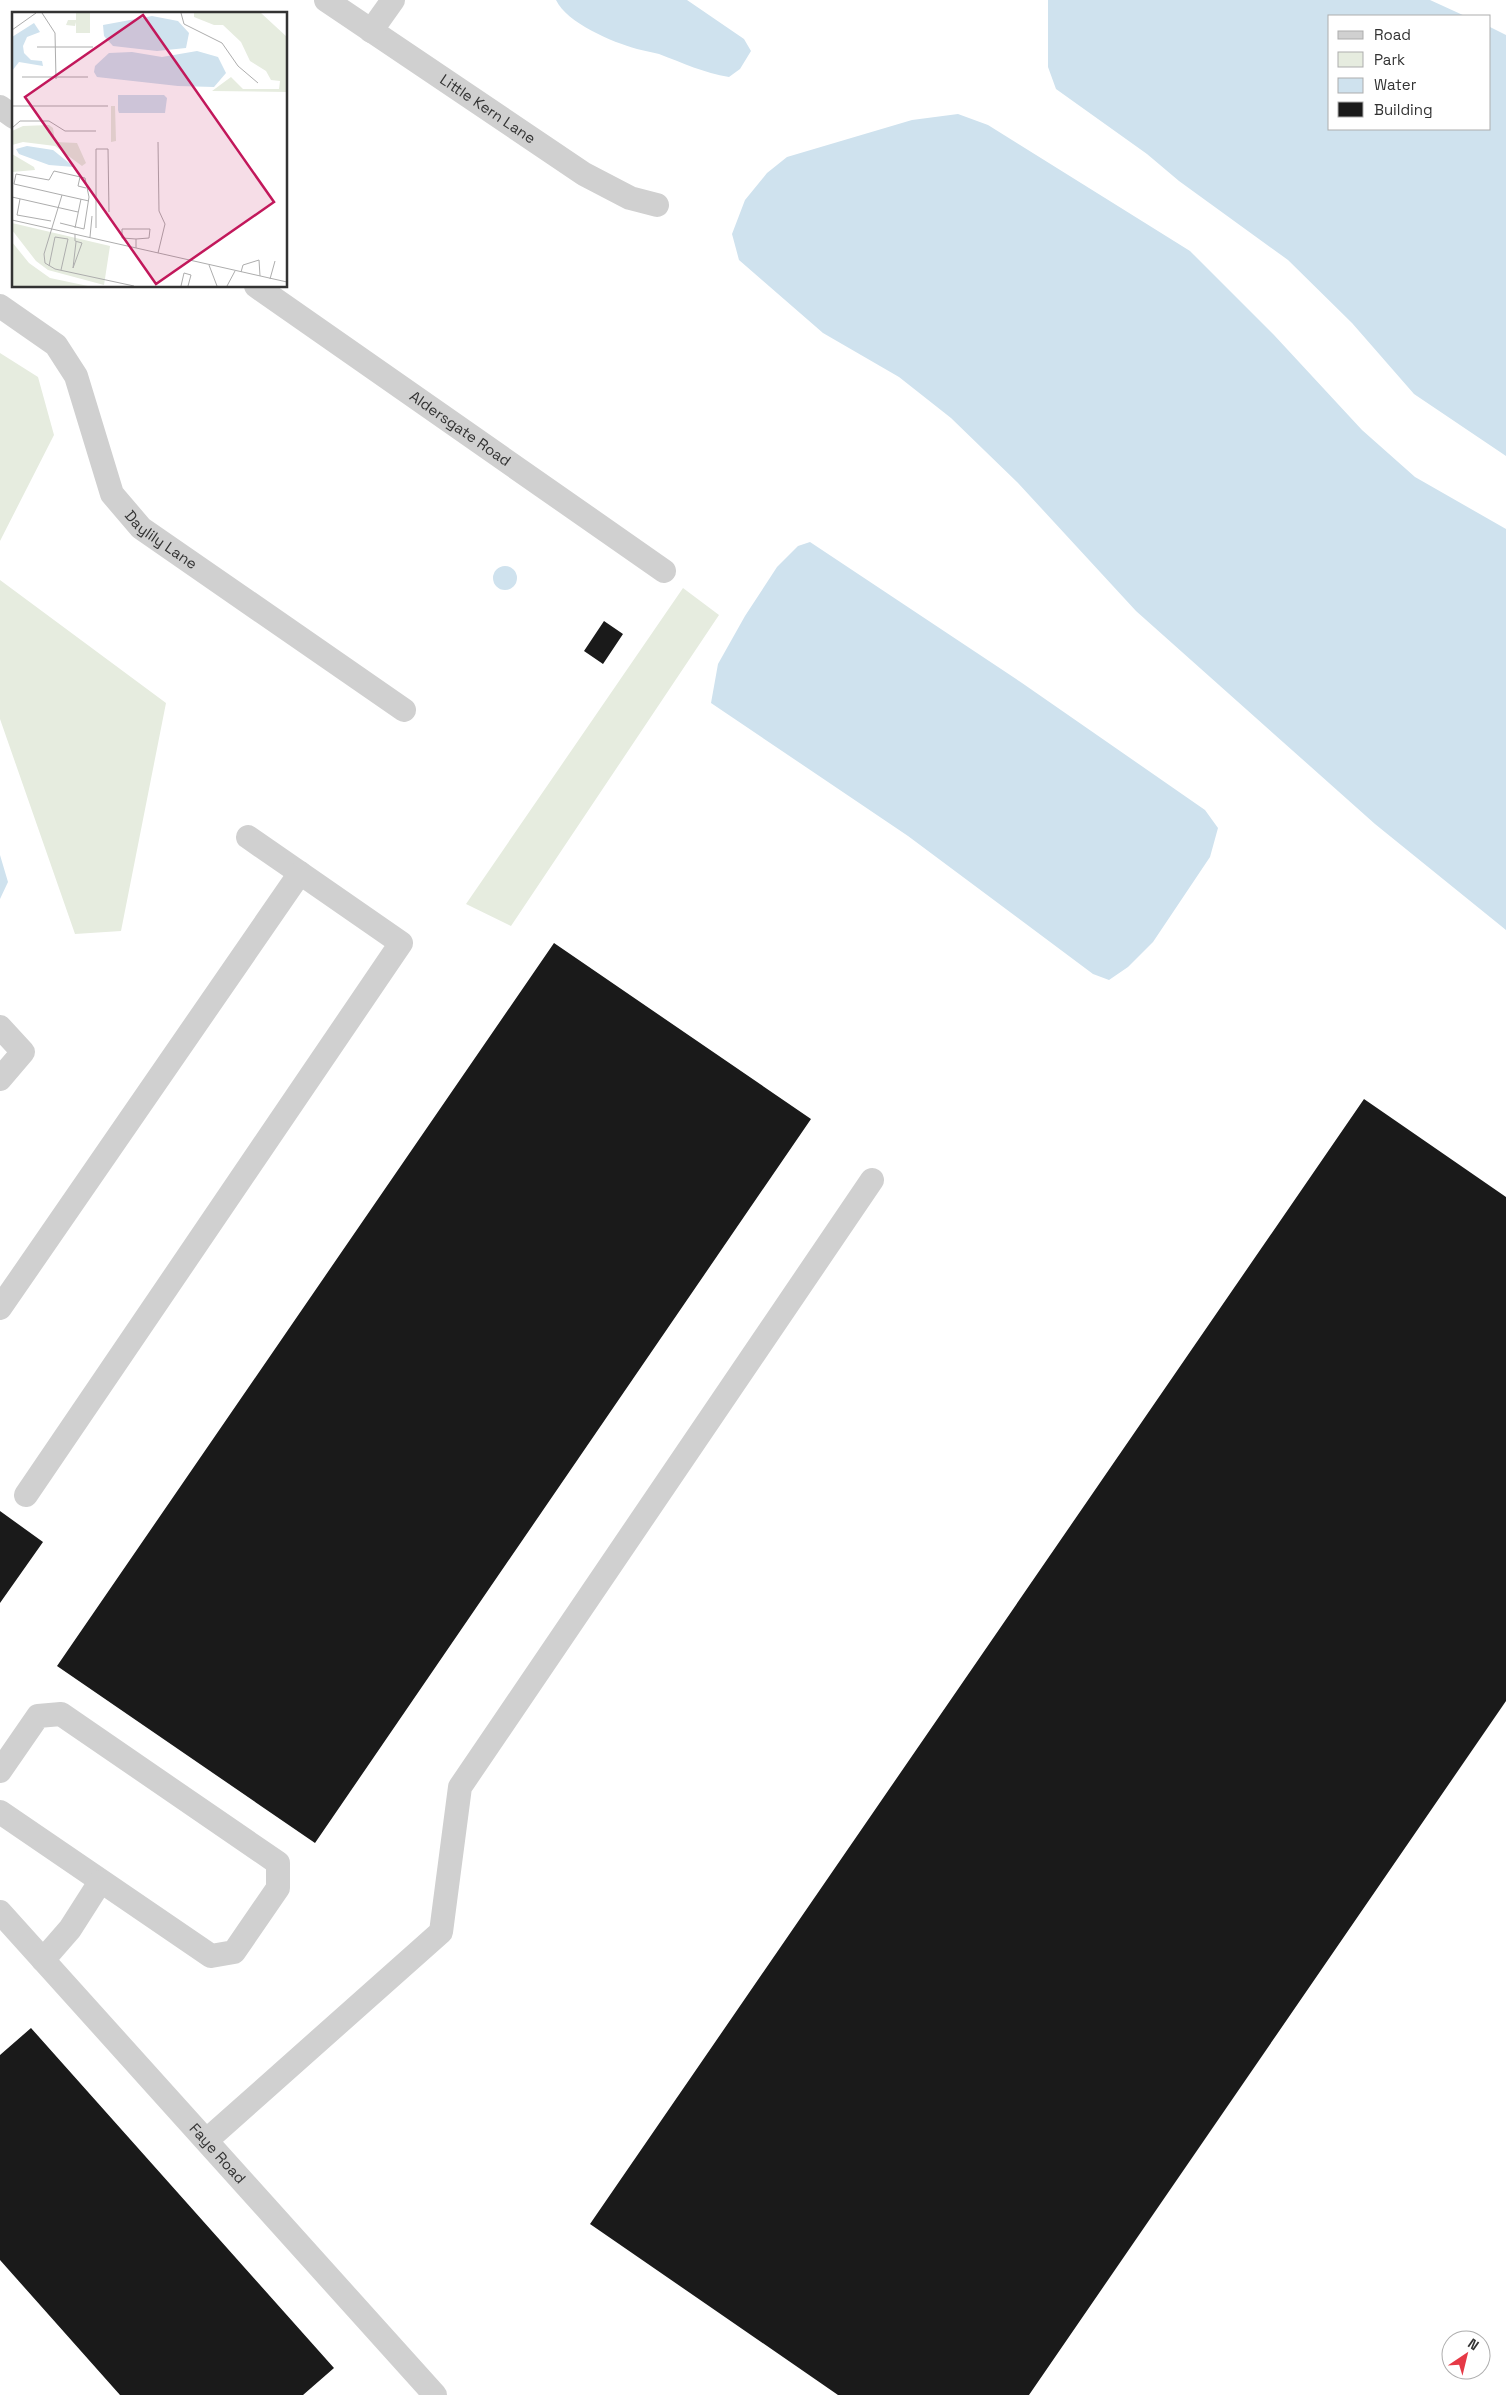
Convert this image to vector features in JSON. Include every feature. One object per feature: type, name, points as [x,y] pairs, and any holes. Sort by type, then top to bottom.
[{"type":"street","name":"Little Kern Lane","points":[[326,0],[584,174],[630,198],[657,205]]},
{"type":"street","points":[[371,31],[393,0]]},
{"type":"street","points":[[0,107],[12,116]]},
{"type":"street","name":"Aldersgate Road","points":[[259,288],[664,571]]},
{"type":"street","name":"Daylily Lane","points":[[0,306],[56,345],[76,376],[112,494],[141,528],[404,710]]},
{"type":"street","points":[[26,1495],[401,943],[248,837]]},
{"type":"street","points":[[0,1308],[300,873]]},
{"type":"street","points":[[0,1027],[23,1052],[0,1079]]},
{"type":"street","points":[[208,2140],[441,1932],[460,1787],[872,1180]]},
{"type":"street","points":[[0,1771],[38,1716],[61,1714],[278,1863],[278,1888],[234,1952],[211,1956],[0,1812]]},
{"type":"street","points":[[43,1960],[70,1929],[100,1882]]},
{"type":"street","name":"Faye Road","points":[[0,1912],[208,2140],[435,2395]]},
{"type":"green space","points":[[0,353],[38,377],[54,435],[0,541]]},
{"type":"green space","points":[[0,580],[166,703],[121,931],[75,934],[0,719]]},
{"type":"green space","points":[[683,588],[719,615],[511,926],[466,904]]},
{"type":"water","points":[[556,0],[687,0],[744,39],[751,51],[740,69],[729,77],[711,73],[659,54],[627,46],[603,36],[580,24]]},
{"type":"water","points":[[1048,0],[1430,0],[1463,15],[1328,15],[1328,130],[1491,130],[1491,28],[1506,35],[1506,456],[1414,394],[1352,323],[1288,260],[1179,181],[1147,154],[1056,89],[1048,67]]},
{"type":"water","points":[[958,114],[988,125],[1190,251],[1274,335],[1362,430],[1415,477],[1506,529],[1506,930],[1375,824],[1136,611],[1018,483],[951,418],[899,377],[823,333],[739,260],[732,234],[745,200],[767,173],[787,157],[912,120]]},
{"type":"water","points":[[810,542],[1022,683],[1205,810],[1218,828],[1210,857],[1153,942],[1128,967],[1109,980],[1093,974],[908,836],[711,703],[718,664],[745,616],[777,567],[798,546]]},
{"type":"water","points":[[505,566],[513,570],[517,578],[513,586],[505,590],[497,586],[493,578],[497,570]]},
{"type":"water","points":[[0,855],[8,882],[0,899]]},
{"type":"building","points":[[604,621],[623,634],[603,664],[584,651]]},
{"type":"building","points":[[554,943],[811,1119],[315,1843],[57,1666]]},
{"type":"building","points":[[1364,1099],[1506,1197],[1506,1701],[1029,2395],[838,2395],[590,2224]]},
{"type":"building","points":[[0,1511],[43,1542],[0,1603]]},
{"type":"building","points":[[31,2028],[334,2368],[303,2395],[120,2395],[0,2260],[0,2055]]}]
